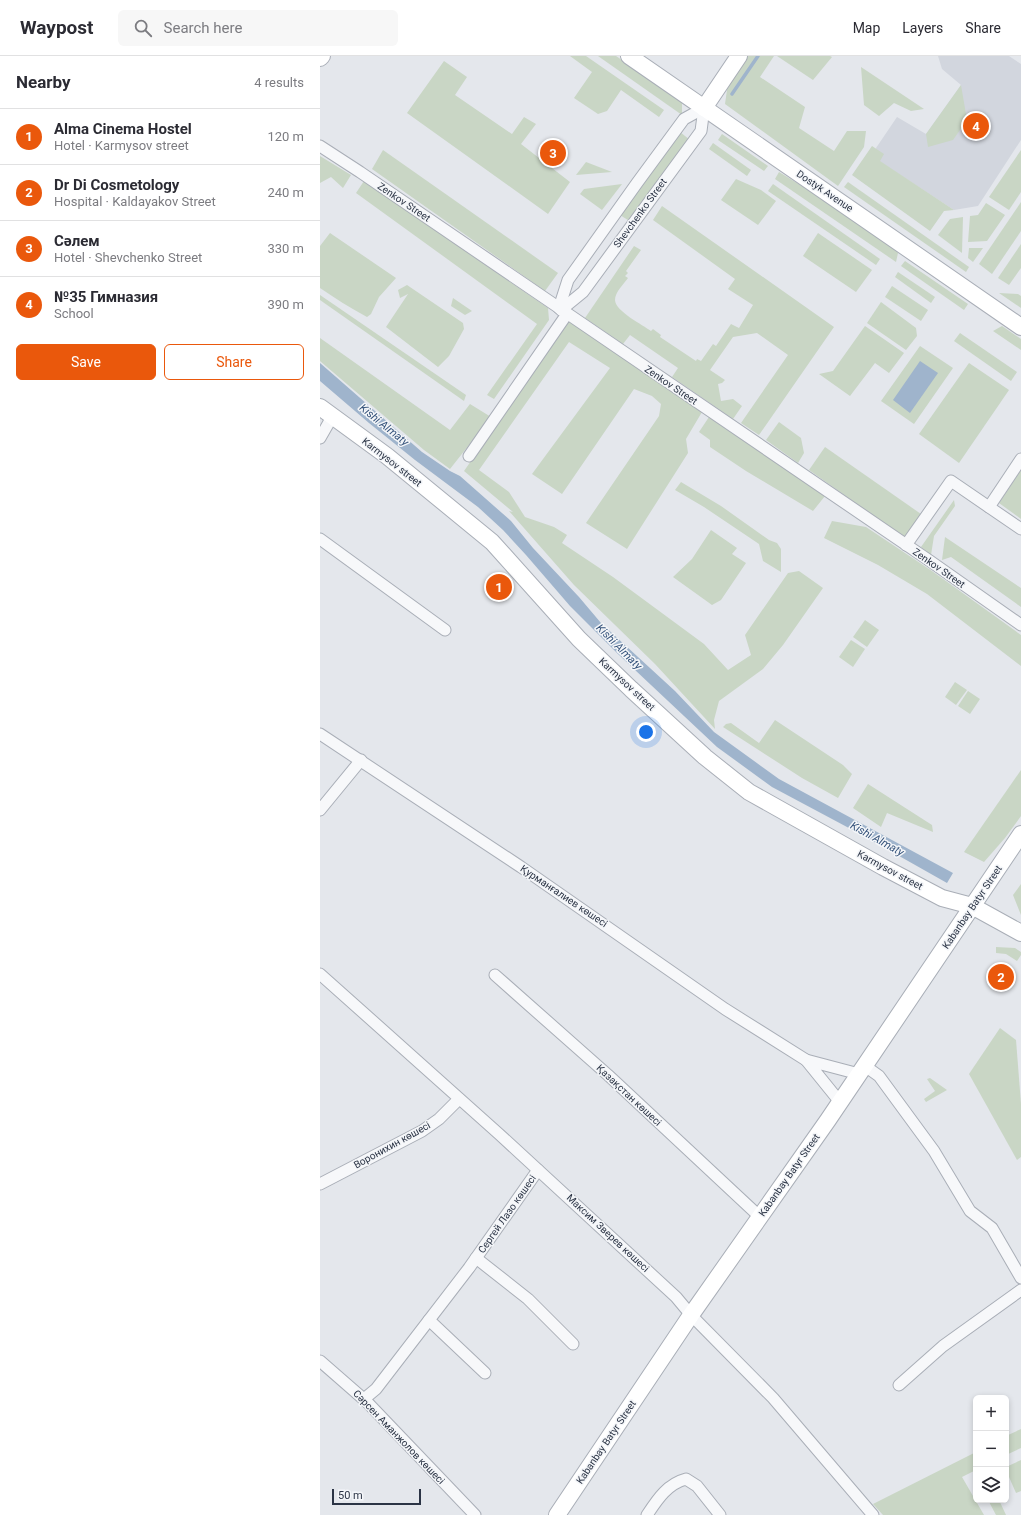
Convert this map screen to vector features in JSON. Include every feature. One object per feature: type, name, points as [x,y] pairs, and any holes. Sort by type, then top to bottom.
[{"type":"street","name":"Dostyk Avenue","points":[[629,56],[1021,327]]},
{"type":"street","name":"Shevchenko Street","points":[[562,310],[568,280],[684,119],[704,108],[740,56]]},
{"type":"street","name":"Shevchenko Street","points":[[469,456],[562,310],[584,292],[701,131],[704,108]]},
{"type":"street","name":"Zenkov Street","points":[[320,146],[1021,625]]},
{"type":"street","points":[[320,438],[326,412]]},
{"type":"street","name":"Karmysov street","points":[[326,412],[387,456],[492,542],[585,645],[705,757],[749,792],[942,898],[972,906],[1021,933]]},
{"type":"street","points":[[989,507],[1021,459]]},
{"type":"street","points":[[906,545],[951,481],[1021,529]]},
{"type":"street","points":[[320,538],[445,630]]},
{"type":"street","name":"Қурманғалиев көшесі","points":[[320,734],[521,867],[725,1009],[806,1060]]},
{"type":"street","points":[[320,810],[361,760]]},
{"type":"street","name":"Kabanbay Batyr Street","points":[[563,1513],[692,1315],[862,1070],[1021,834]]},
{"type":"street","name":"Максим Зверев көшесі","points":[[320,974],[670,1291],[773,1398],[873,1515]]},
{"type":"street","name":"Қазақстан көшесі","points":[[495,975],[608,1075],[760,1217]]},
{"type":"street","points":[[806,1060],[862,1070],[879,1076],[934,1152],[970,1211],[992,1228],[1021,1278]]},
{"type":"street","points":[[806,1060],[840,1102]]},
{"type":"street","name":"Воронихин көшесі","points":[[320,1184],[422,1131],[439,1119],[459,1099]]},
{"type":"street","name":"Сергей Лазо көшесі","points":[[364,1399],[376,1389],[429,1320],[476,1258],[538,1170]]},
{"type":"street","name":"Сергей Лазо көшесі","points":[[476,1258],[528,1299],[573,1344]]},
{"type":"street","points":[[899,1385],[943,1346],[1021,1290]]},
{"type":"street","points":[[429,1320],[484,1373]]},
{"type":"street","name":"Сәрсен Аманжолов көшесі","points":[[320,1361],[364,1399],[475,1515]]},
{"type":"street","points":[[647,1515],[664,1492],[672,1485],[686,1479],[697,1486],[720,1515]]},
{"type":"shaded area","points":[[938,56],[1009,56],[1021,64],[1021,140],[978,206],[954,210],[879,161],[876,148],[897,117],[926,134],[961,85],[942,69]]},
{"type":"green space","points":[[570,56],[586,56],[664,110],[659,117],[621,90],[607,111],[598,114],[574,98],[592,72]]},
{"type":"green space","points":[[598,56],[616,56],[682,101],[682,115]]},
{"type":"green space","points":[[747,56],[774,56],[760,77],[805,107],[799,128],[834,151],[847,131],[866,131],[864,147],[838,186],[725,104],[728,83]]},
{"type":"green space","points":[[777,56],[830,56],[832,57],[813,80]]},
{"type":"green space","points":[[444,61],[467,77],[455,95],[512,134],[524,117],[536,124],[521,144],[570,182],[548,214],[407,113]]},
{"type":"green space","points":[[861,67],[924,109],[911,111],[894,103],[879,116],[864,105]]},
{"type":"green space","points":[[961,85],[967,120],[953,140],[928,147],[926,134]]},
{"type":"green space","points":[[680,132],[690,140],[631,222],[620,215]]},
{"type":"green space","points":[[722,134],[768,166],[764,171],[718,140]]},
{"type":"green space","points":[[713,143],[751,170],[747,176],[709,149]]},
{"type":"green space","points":[[872,146],[884,154],[880,161],[954,210],[944,211],[930,231],[852,175]]},
{"type":"green space","points":[[383,150],[558,273],[545,291],[372,169]]},
{"type":"green space","points":[[1021,150],[1021,192],[1009,210],[989,197]]},
{"type":"green space","points":[[320,156],[351,175],[343,188],[331,177],[320,183]]},
{"type":"green space","points":[[586,162],[612,172],[576,175]]},
{"type":"green space","points":[[779,172],[815,194],[894,248],[898,253],[896,262],[775,179]]},
{"type":"green space","points":[[736,179],[761,190],[776,201],[758,225],[721,200]]},
{"type":"green space","points":[[364,181],[548,308],[549,320],[494,399],[487,395],[537,324],[356,193]]},
{"type":"green space","points":[[848,182],[969,267],[966,272],[844,187]]},
{"type":"green space","points":[[622,184],[602,210],[580,194],[584,189]]},
{"type":"green space","points":[[773,184],[880,259],[876,265],[768,191]]},
{"type":"green space","points":[[1021,202],[1021,231],[992,274],[979,264]]},
{"type":"green space","points":[[986,203],[1005,215],[987,241],[968,242],[970,216],[978,215]]},
{"type":"green space","points":[[662,206],[834,327],[759,435],[741,423],[788,355],[757,333],[733,337],[710,370],[725,380],[718,384],[721,401],[733,399],[742,406],[733,419],[672,377],[678,368],[630,335],[623,344],[585,318],[634,246],[641,250],[626,271],[628,273],[625,276],[628,278],[615,297],[616,304],[624,313],[651,331],[653,329],[661,335],[660,337],[696,361],[697,359],[701,361],[713,344],[716,346],[731,324],[739,328],[753,305],[728,289],[735,279],[653,220]]},
{"type":"green space","points":[[963,217],[962,253],[938,235],[950,219]]},
{"type":"green space","points":[[330,233],[396,278],[379,297],[371,314],[367,317],[320,288],[320,246]]},
{"type":"green space","points":[[818,233],[872,270],[856,292],[803,256]]},
{"type":"green space","points":[[1021,244],[1021,268],[1009,285],[998,278]]},
{"type":"green space","points":[[969,248],[983,248],[973,262],[968,258]]},
{"type":"green space","points":[[905,261],[968,304],[964,310],[901,266]]},
{"type":"green space","points":[[898,272],[935,297],[931,303],[895,277]]},
{"type":"green space","points":[[407,285],[463,323],[464,329],[449,356],[438,367],[386,327],[408,294],[400,298],[398,290]]},
{"type":"green space","points":[[892,286],[928,310],[921,321],[885,297]]},
{"type":"green space","points":[[999,293],[1018,294],[1021,296],[1021,308]]},
{"type":"green space","points":[[320,295],[466,395],[464,401],[320,300]]},
{"type":"green space","points":[[453,298],[472,311],[465,315],[451,306]]},
{"type":"green space","points":[[881,302],[916,328],[917,336],[906,350],[867,323]]},
{"type":"green space","points":[[569,321],[702,412],[686,439],[688,453],[627,549],[586,523],[659,416],[661,404],[652,396],[634,389],[562,494],[532,474],[610,368],[569,342],[479,470],[509,492],[525,517],[554,527],[567,535],[562,543],[613,577],[704,644],[728,670],[751,655],[745,635],[788,573],[799,571],[823,588],[783,645],[763,669],[719,701],[714,720],[715,729],[655,664],[574,585],[509,511],[513,512],[464,471]]},
{"type":"green space","points":[[865,326],[904,353],[889,373],[875,363],[850,396],[819,374],[833,371]]},
{"type":"green space","points":[[1002,326],[1021,339],[1021,350],[993,331]]},
{"type":"green space","points":[[960,333],[1017,372],[1011,381],[954,341]]},
{"type":"green space","points":[[320,338],[450,430],[470,404],[491,417],[450,469],[424,450],[320,361]]},
{"type":"green space","points":[[920,346],[953,368],[914,424],[881,401]]},
{"type":"green space","points":[[969,363],[1009,390],[959,463],[919,434]]},
{"type":"green space","points":[[709,417],[825,496],[813,511],[746,471],[710,447],[710,440],[699,432]]},
{"type":"green space","points":[[779,422],[801,438],[804,453],[798,463],[766,440]]},
{"type":"green space","points":[[825,447],[921,514],[920,518],[905,538],[809,470]]},
{"type":"green space","points":[[1021,470],[1021,519],[999,503]]},
{"type":"green space","points":[[681,482],[721,506],[769,540],[777,543],[781,549],[781,572],[763,561],[759,544],[704,507],[675,490]]},
{"type":"green space","points":[[954,500],[955,506],[934,536],[931,555],[921,547]]},
{"type":"green space","points":[[832,521],[866,527],[932,571],[1021,635],[1021,666],[927,594],[878,565],[824,538]]},
{"type":"green space","points":[[711,530],[737,548],[732,554],[746,563],[721,600],[712,605],[673,577],[692,559]]},
{"type":"green space","points":[[945,537],[1021,588],[1021,607],[951,557],[942,560]]},
{"type":"green space","points":[[865,620],[879,630],[867,647],[853,637]]},
{"type":"green space","points":[[851,640],[865,649],[853,667],[839,657]]},
{"type":"green space","points":[[955,682],[967,690],[956,705],[945,697]]},
{"type":"green space","points":[[968,691],[980,699],[970,714],[958,706]]},
{"type":"green space","points":[[775,720],[843,765],[852,774],[838,798],[802,778],[723,727],[726,724],[731,723],[759,743]]},
{"type":"green space","points":[[1021,770],[1021,816],[1005,838],[984,862],[964,852]]},
{"type":"green space","points":[[868,784],[932,825],[933,832],[887,813],[881,827],[853,808]]},
{"type":"green space","points":[[1021,884],[1021,915],[1013,895]]},
{"type":"green space","points":[[996,947],[1015,948],[1021,952],[1021,955],[1017,961],[1006,954],[996,953]]},
{"type":"green space","points":[[1000,1028],[1016,1040],[1021,1104],[1021,1157],[1017,1160],[969,1074]]},
{"type":"green space","points":[[930,1078],[947,1090],[926,1102],[924,1099],[935,1091],[927,1079]]},
{"type":"green space","points":[[1021,1429],[1021,1448],[1009,1454],[1009,1435]]},
{"type":"green space","points":[[973,1454],[973,1472],[962,1477],[973,1496],[973,1503],[977,1503],[984,1515],[883,1515],[873,1504]]},
{"type":"green space","points":[[1021,1460],[1021,1491],[1016,1493],[1009,1477],[1009,1466]]},
{"type":"green space","points":[[990,1503],[1000,1503],[1006,1515],[996,1515]]},
{"type":"water","points":[[920,361],[938,373],[910,413],[893,400]]},
{"type":"water","name":"Kіshі Almaty","points":[[320,363],[422,452],[460,476],[511,521],[533,548],[601,623],[675,691],[714,732],[779,779],[953,873],[947,883],[862,835],[772,787],[717,747],[618,654],[570,606],[503,530],[478,507],[415,460],[320,381]]},
{"type":"waterway","points":[[732,94],[758,56]]},
{"type":"place","name":"№35 Гимназия","points":[[976,126]]},
{"type":"place","name":"Сәлем","points":[[553,153]]},
{"type":"place","name":"Alma Cinema Hostel","points":[[499,587]]},
{"type":"place","name":"Dr Di Cosmetology","points":[[1001,977]]}]
